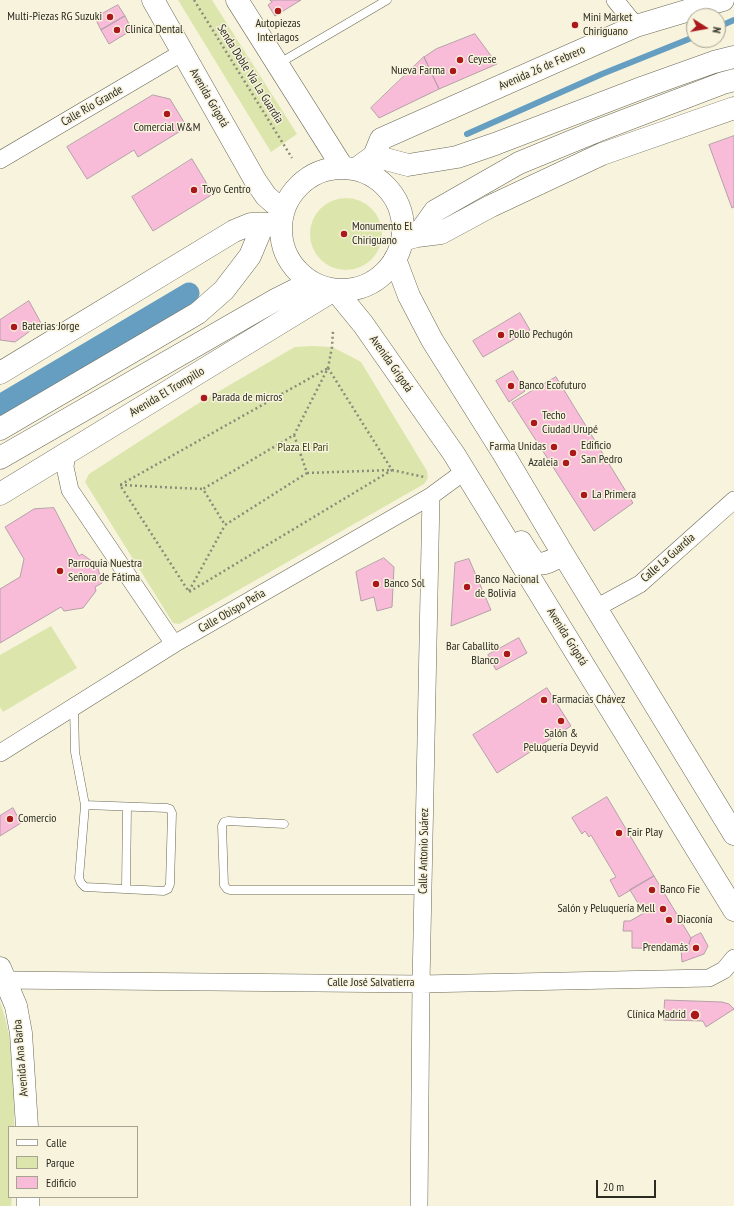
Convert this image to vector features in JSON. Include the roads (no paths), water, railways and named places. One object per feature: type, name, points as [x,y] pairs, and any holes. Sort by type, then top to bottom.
[{"type":"main road","name":"Avenida Grigotá","points":[[153,0],[266,196],[276,220]]},
{"type":"main road","points":[[237,0],[277,64],[350,169]]},
{"type":"main road","name":"Avenida 26 de Febrero","points":[[350,169],[374,156],[381,140],[636,26],[724,0]]},
{"type":"main road","points":[[374,156],[408,165],[457,157],[644,87],[714,62],[734,57]]},
{"type":"main road","points":[[276,220],[282,242],[289,259],[298,272],[311,282],[335,290],[354,289],[370,283],[384,274],[405,245],[436,211],[519,163],[597,131],[734,80]]},
{"type":"main road","points":[[405,245],[441,233],[491,206],[602,154],[734,108]]},
{"type":"main road","points":[[0,429],[198,313],[224,290],[276,220],[296,189],[306,180],[317,173],[330,169],[350,169],[369,175],[382,183],[397,203],[403,227],[409,296],[432,340],[503,453],[734,834]]},
{"type":"main road","points":[[0,373],[234,230],[250,224],[276,220]]},
{"type":"main road","points":[[0,458],[277,299],[311,282]]},
{"type":"main road","name":"Avenida Grigotá","points":[[335,290],[378,345],[459,462],[734,910]]},
{"type":"main road","name":"Avenida El Trompillo","points":[[0,494],[335,290]]},
{"type":"main road","points":[[459,462],[474,473],[533,561],[541,564],[563,554]]},
{"type":"main road","name":"Avenida Ana Barba","points":[[2,976],[16,1006],[21,1033],[27,1126]]},
{"type":"street","points":[[615,0],[636,26]]},
{"type":"street","name":"Calle Río Grande","points":[[0,160],[183,52]]},
{"type":"street","points":[[67,452],[65,467],[70,490],[174,644]]},
{"type":"street","name":"Calle Obispo Peña","points":[[0,753],[174,644],[434,494],[459,462]]},
{"type":"street","name":"Calle Antonio Suárez","points":[[419,1206],[421,984],[434,494]]},
{"type":"street","name":"Calle La Guardia","points":[[596,608],[640,584],[734,500]]},
{"type":"street","name":"Calle José Salvatierra","points":[[2,976],[421,984],[709,978],[724,970],[734,958]]},
{"type":"lane","points":[[277,64],[387,0]]},
{"type":"lane","points":[[74,707],[76,725],[75,752],[84,804],[79,878],[81,883],[85,886],[168,890],[170,884],[172,812],[170,809],[84,804]]},
{"type":"lane","points":[[126,888],[127,807]]},
{"type":"lane","points":[[284,824],[224,822],[222,826],[224,885],[227,889],[423,890]]},
{"type":"waterway","points":[[726,24],[734,20]]},
{"type":"waterway","points":[[467,134],[602,74],[686,40]]},
{"type":"waterway","points":[[0,405],[189,293]]},
{"type":"place","name":"Autopiezas Interlagos","points":[[278,11]]},
{"type":"place","name":"Multi-Piezas RG Suzuki","points":[[110,17]]},
{"type":"place","name":"Mini Market Chiriguano","points":[[575,25]]},
{"type":"place","name":"Clinica Dental","points":[[117,30]]},
{"type":"place","name":"Ceyese","points":[[460,60]]},
{"type":"place","name":"Nueva Farma","points":[[453,71]]},
{"type":"place","name":"Comercial W&M","points":[[167,114]]},
{"type":"place","name":"Toyo Centro","points":[[194,190]]},
{"type":"place","name":"Monumento El Chiriguano","points":[[344,234]]},
{"type":"place","name":"Baterias Jorge","points":[[14,327]]},
{"type":"place","name":"Pollo Pechugón","points":[[501,335]]},
{"type":"place","name":"Banco Ecofuturo","points":[[511,386]]},
{"type":"place","name":"Parada de micros","points":[[204,398]]},
{"type":"place","name":"Techo Ciudad Urupé","points":[[534,423]]},
{"type":"place","name":"Farma Unidas","points":[[554,447]]},
{"type":"place","name":"Edificio San Pedro","points":[[573,453]]},
{"type":"place","name":"Azaleia","points":[[566,463]]},
{"type":"place","name":"La Primera","points":[[584,495]]},
{"type":"place","name":"Parroquia Nuestra Señora de Fátima","points":[[60,571]]},
{"type":"place","name":"Banco Sol","points":[[376,584]]},
{"type":"place","name":"Banco Nacional de Bolivia","points":[[467,587]]},
{"type":"place","name":"Bar Caballito Blanco","points":[[507,654]]},
{"type":"place","name":"Farmacias Chávez","points":[[544,700]]},
{"type":"place","name":"Salón & Peluquería Deyvid","points":[[561,721]]},
{"type":"place","name":"Comercio","points":[[10,819]]},
{"type":"place","name":"Fair Play","points":[[619,833]]},
{"type":"place","name":"Banco Fie","points":[[652,890]]},
{"type":"place","name":"Salón y Peluquería Mell","points":[[663,909]]},
{"type":"place","name":"Diaconía","points":[[669,920]]},
{"type":"place","name":"Prendamás","points":[[696,948]]},
{"type":"place","name":"Clínica Madrid","points":[[695,1015]]},
{"type":"park label","name":"Plaza El Pari","points":[[303,448]]}]
